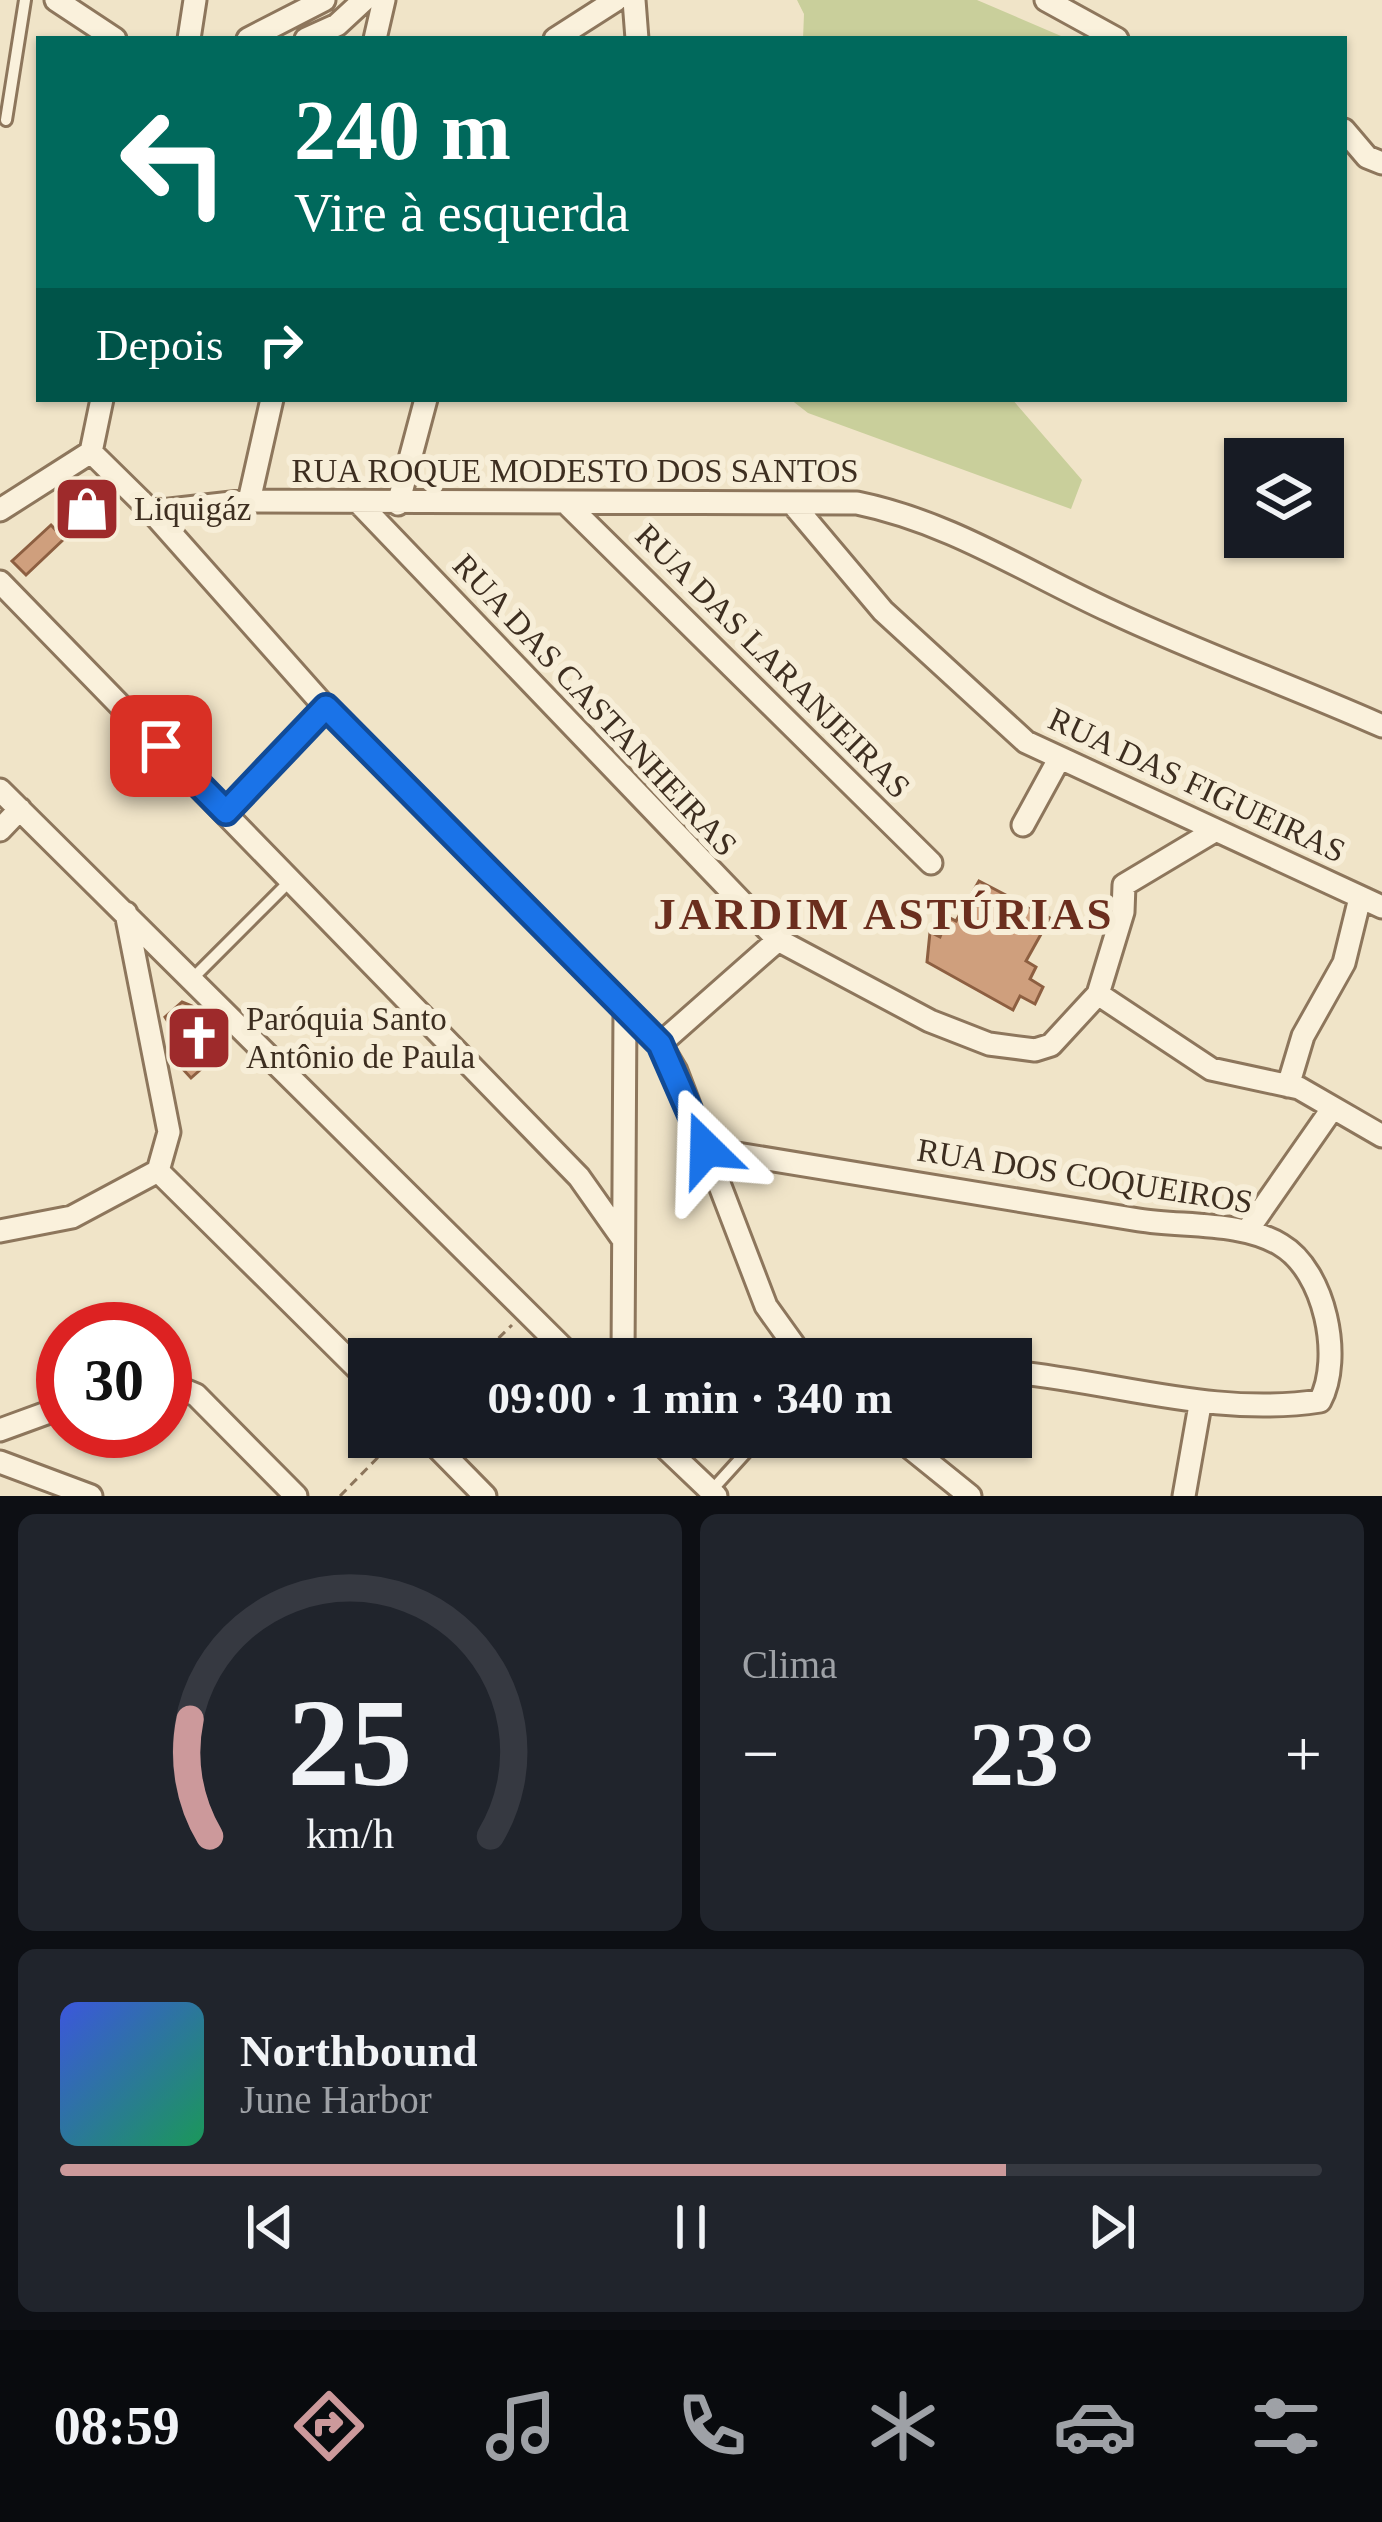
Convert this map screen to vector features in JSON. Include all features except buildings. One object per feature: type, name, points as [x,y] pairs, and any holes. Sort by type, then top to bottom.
[{"type":"street","points":[[56,0],[111,36]]},
{"type":"street","points":[[189,36],[195,0]]},
{"type":"street","points":[[254,36],[325,0]]},
{"type":"street","points":[[313,36],[337,25],[364,0]]},
{"type":"street","points":[[376,36],[384,0]]},
{"type":"street","points":[[560,36],[616,0]]},
{"type":"street","points":[[634,0],[637,36]]},
{"type":"street","points":[[1046,0],[1112,36]]},
{"type":"street","points":[[1347,134],[1367,157],[1382,163]]},
{"type":"street","points":[[0,510],[91,452],[101,402]]},
{"type":"street","points":[[249,502],[271,402]]},
{"type":"street","points":[[398,504],[425,402]]},
{"type":"street","points":[[91,452],[152,512],[326,707],[660,1044],[766,1306],[789,1338]]},
{"type":"street","name":"RUA ROQUE MODESTO DOS SANTOS","points":[[152,512],[249,502],[857,503],[910,514],[1153,631],[1382,726]]},
{"type":"street","name":"RUA DAS CASTANHEIRAS","points":[[359,502],[778,940],[931,1022],[989,1044],[1035,1050],[1052,1046],[1098,994],[1123,912],[1124,884],[1216,830]]},
{"type":"street","name":"RUA DAS FIGUEIRAS","points":[[792,503],[883,611],[990,713],[1058,761],[1157,800],[1382,907]]},
{"type":"street","name":"RUA DAS LARANJEIRAS","points":[[569,506],[931,863]]},
{"type":"street","points":[[0,583],[293,878],[579,1177],[622,1238]]},
{"type":"street","points":[[1023,825],[1058,761]]},
{"type":"street","points":[[0,790],[553,1338]]},
{"type":"street","points":[[0,830],[20,809]]},
{"type":"street","points":[[1288,1086],[1303,1036],[1344,963],[1360,898]]},
{"type":"street","points":[[0,1231],[71,1217],[158,1171],[169,1132],[126,911]]},
{"type":"street","points":[[660,1044],[778,940]]},
{"type":"street","points":[[1098,994],[1210,1069],[1288,1086],[1382,1136]]},
{"type":"street","points":[[623,1338],[625,1009]]},
{"type":"street","points":[[1246,1231],[1332,1109]]},
{"type":"street","name":"RUA DOS COQUEIROS","points":[[706,1149],[1146,1221],[1246,1231],[1284,1246],[1320,1293],[1331,1380],[1321,1401],[1274,1408],[1200,1405]]},
{"type":"street","points":[[158,1171],[348,1359]]},
{"type":"street","points":[[1032,1374],[1088,1380],[1200,1405],[1184,1496]]},
{"type":"street","points":[[192,1393],[296,1496]]},
{"type":"street","points":[[0,1430],[36,1417]]},
{"type":"street","points":[[448,1458],[485,1496]]},
{"type":"street","points":[[676,1458],[713,1494]]},
{"type":"street","points":[[923,1458],[970,1496]]},
{"type":"street","points":[[0,1462],[91,1496]]},
{"type":"lane","points":[[6,120],[25,0]]},
{"type":"lane","points":[[226,812],[326,707]]},
{"type":"lane","points":[[192,979],[293,878]]},
{"type":"lane","points":[[713,1494],[743,1458]]},
{"type":"path","points":[[498,1338],[526,1311]]},
{"type":"path","points":[[340,1496],[377,1458]]},
{"type":"green space","points":[[797,0],[977,0],[1061,36],[803,36],[804,14]]},
{"type":"green space","points":[[794,402],[1015,402],[1082,480],[1071,509],[808,413]]},
{"type":"place","name":"Liquigáz","points":[[87,509]]},
{"type":"place","name":"Paróquia Santo Antônio de Paula","points":[[199,1038]]},
{"type":"district","name":"JARDIM ASTÚRIAS","points":[[884,914]]},
{"type":"route","points":[[161,746],[226,812],[326,707],[660,1044],[676,1071],[706,1149]]}]
